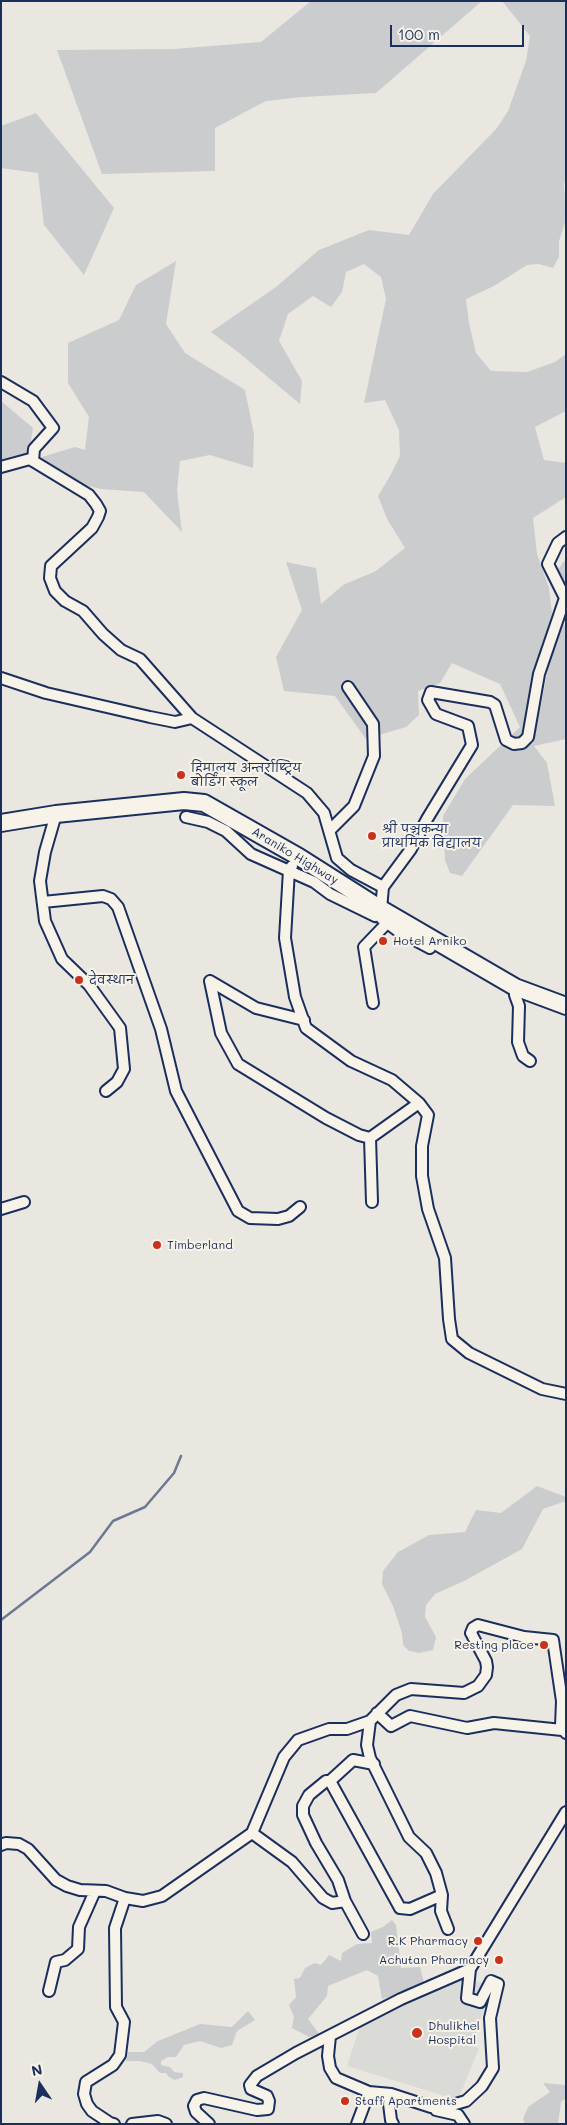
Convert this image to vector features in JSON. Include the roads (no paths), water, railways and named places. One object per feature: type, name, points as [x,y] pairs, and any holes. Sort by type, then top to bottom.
[{"type":"highway","name":"Araniko Highway","points":[[1,823],[56,814],[184,801],[204,803],[299,857],[381,916],[515,987],[566,1006]]},
{"type":"street","points":[[1,382],[33,402],[53,428],[34,449],[33,461]]},
{"type":"street","points":[[1,467],[30,459],[89,495],[100,511],[98,517],[92,528],[51,566],[50,578],[55,591],[65,601],[83,611],[103,634],[121,650],[140,658],[192,718],[307,793],[324,813],[337,858],[352,870],[383,887]]},
{"type":"street","points":[[373,1003],[364,947],[381,916],[383,887],[411,849],[472,745],[468,726],[436,714],[428,700],[430,692],[490,702],[495,705],[506,740],[514,744],[522,743],[528,737],[539,674],[565,598],[548,564],[558,543],[566,537]]},
{"type":"street","points":[[1,678],[46,693],[150,717],[175,722],[192,718]]},
{"type":"street","points":[[330,830],[354,806],[374,756],[373,724],[348,688]]},
{"type":"street","points":[[56,814],[45,852],[40,880],[45,921],[62,959],[89,985],[120,1028],[124,1069],[117,1082],[106,1091]]},
{"type":"street","points":[[186,817],[208,822],[226,831],[251,854],[289,870],[381,916],[398,931],[430,948]]},
{"type":"street","points":[[299,857],[289,870],[285,938],[295,997],[306,1028],[351,1061],[392,1080],[419,1103],[428,1115],[422,1146],[422,1176],[428,1209],[445,1258],[452,1339],[469,1353],[542,1389],[566,1394]]},
{"type":"street","points":[[43,902],[103,896],[112,899],[118,907],[161,1029],[176,1091],[238,1211],[250,1218],[278,1218],[289,1216],[300,1207]]},
{"type":"street","points":[[304,1020],[256,1008],[210,981],[221,1033],[238,1064],[326,1118],[359,1135],[370,1138]]},
{"type":"street","points":[[515,987],[515,995],[519,1006],[518,1042],[522,1056],[530,1061]]},
{"type":"street","points":[[370,1138],[419,1103]]},
{"type":"street","points":[[370,1138],[372,1202]]},
{"type":"street","points":[[1,1209],[24,1202]]},
{"type":"street","points":[[1,1845],[6,1843],[19,1844],[28,1849],[56,1880],[66,1886],[80,1890],[106,1891],[125,1898],[143,1901],[162,1896],[252,1833],[284,1757],[298,1740],[329,1729],[347,1729],[370,1721],[377,1713],[396,1695],[411,1689],[464,1693],[478,1686],[486,1675],[486,1661],[472,1633],[473,1628],[478,1625],[524,1637],[553,1640],[562,1701],[564,1731],[494,1723],[466,1728],[410,1716],[391,1726],[377,1713]]},
{"type":"street","points":[[370,1721],[367,1745],[374,1764],[409,1837],[426,1853],[436,1873],[442,1896],[442,1911],[448,1929]]},
{"type":"street","points":[[363,1934],[345,1901],[338,1880],[320,1851],[304,1815],[303,1806],[309,1795],[326,1781],[330,1781],[352,1760],[374,1764]]},
{"type":"street","points":[[330,1781],[400,1908],[410,1909],[442,1896]]},
{"type":"street","points":[[431,2107],[445,2107],[466,2101],[482,2086],[493,2068],[490,2018],[498,1984],[491,1981],[480,2002],[467,1998],[470,1969],[566,1812]]},
{"type":"street","points":[[252,1833],[292,1862],[324,1898],[332,1903],[345,1901]]},
{"type":"street","points":[[49,1991],[56,1962],[65,1960],[78,1950],[79,1927],[95,1890]]},
{"type":"street","points":[[114,2124],[92,2111],[84,2094],[86,2082],[113,2065],[120,2055],[124,2022],[116,2007],[115,1928],[125,1898]]},
{"type":"street","points":[[209,2124],[196,2112],[194,2106],[198,2100],[204,2098],[257,2110],[268,2109],[270,2100],[267,2096],[251,2089],[252,2081],[296,2052],[401,1999],[470,1969]]},
{"type":"street","points":[[330,2036],[328,2056],[330,2068],[336,2078],[369,2092],[391,2094],[438,2111],[458,2115],[464,2124]]},
{"type":"street","points":[[362,2122],[369,2092]]},
{"type":"street","points":[[391,2094],[389,2104],[393,2124]]},
{"type":"street","points":[[132,2124],[158,2121],[166,2124]]},
{"type":"waterway","points":[[1,1620],[90,1552],[113,1521],[145,1507],[174,1473],[181,1456]]},
{"type":"place","name":"हिमालय अन्तर्राष्ट्रिय बोर्डिंग स्कूल","points":[[181,775]]},
{"type":"place","name":"श्री पञ्चकन्या प्राथमिक विद्यालय","points":[[372,836]]},
{"type":"place","name":"Hotel Arniko","points":[[383,941]]},
{"type":"place","name":"देवस्थान","points":[[79,980]]},
{"type":"place","name":"Timberland","points":[[157,1245]]},
{"type":"place","name":"Resting place","points":[[544,1645]]},
{"type":"place","name":"R.K Pharmacy","points":[[478,1941]]},
{"type":"place","name":"Achutan Pharmacy","points":[[499,1960]]},
{"type":"place","name":"Dhulikhel Hospital","points":[[417,2033]]},
{"type":"place","name":"Staff Apartments","points":[[345,2101]]}]
